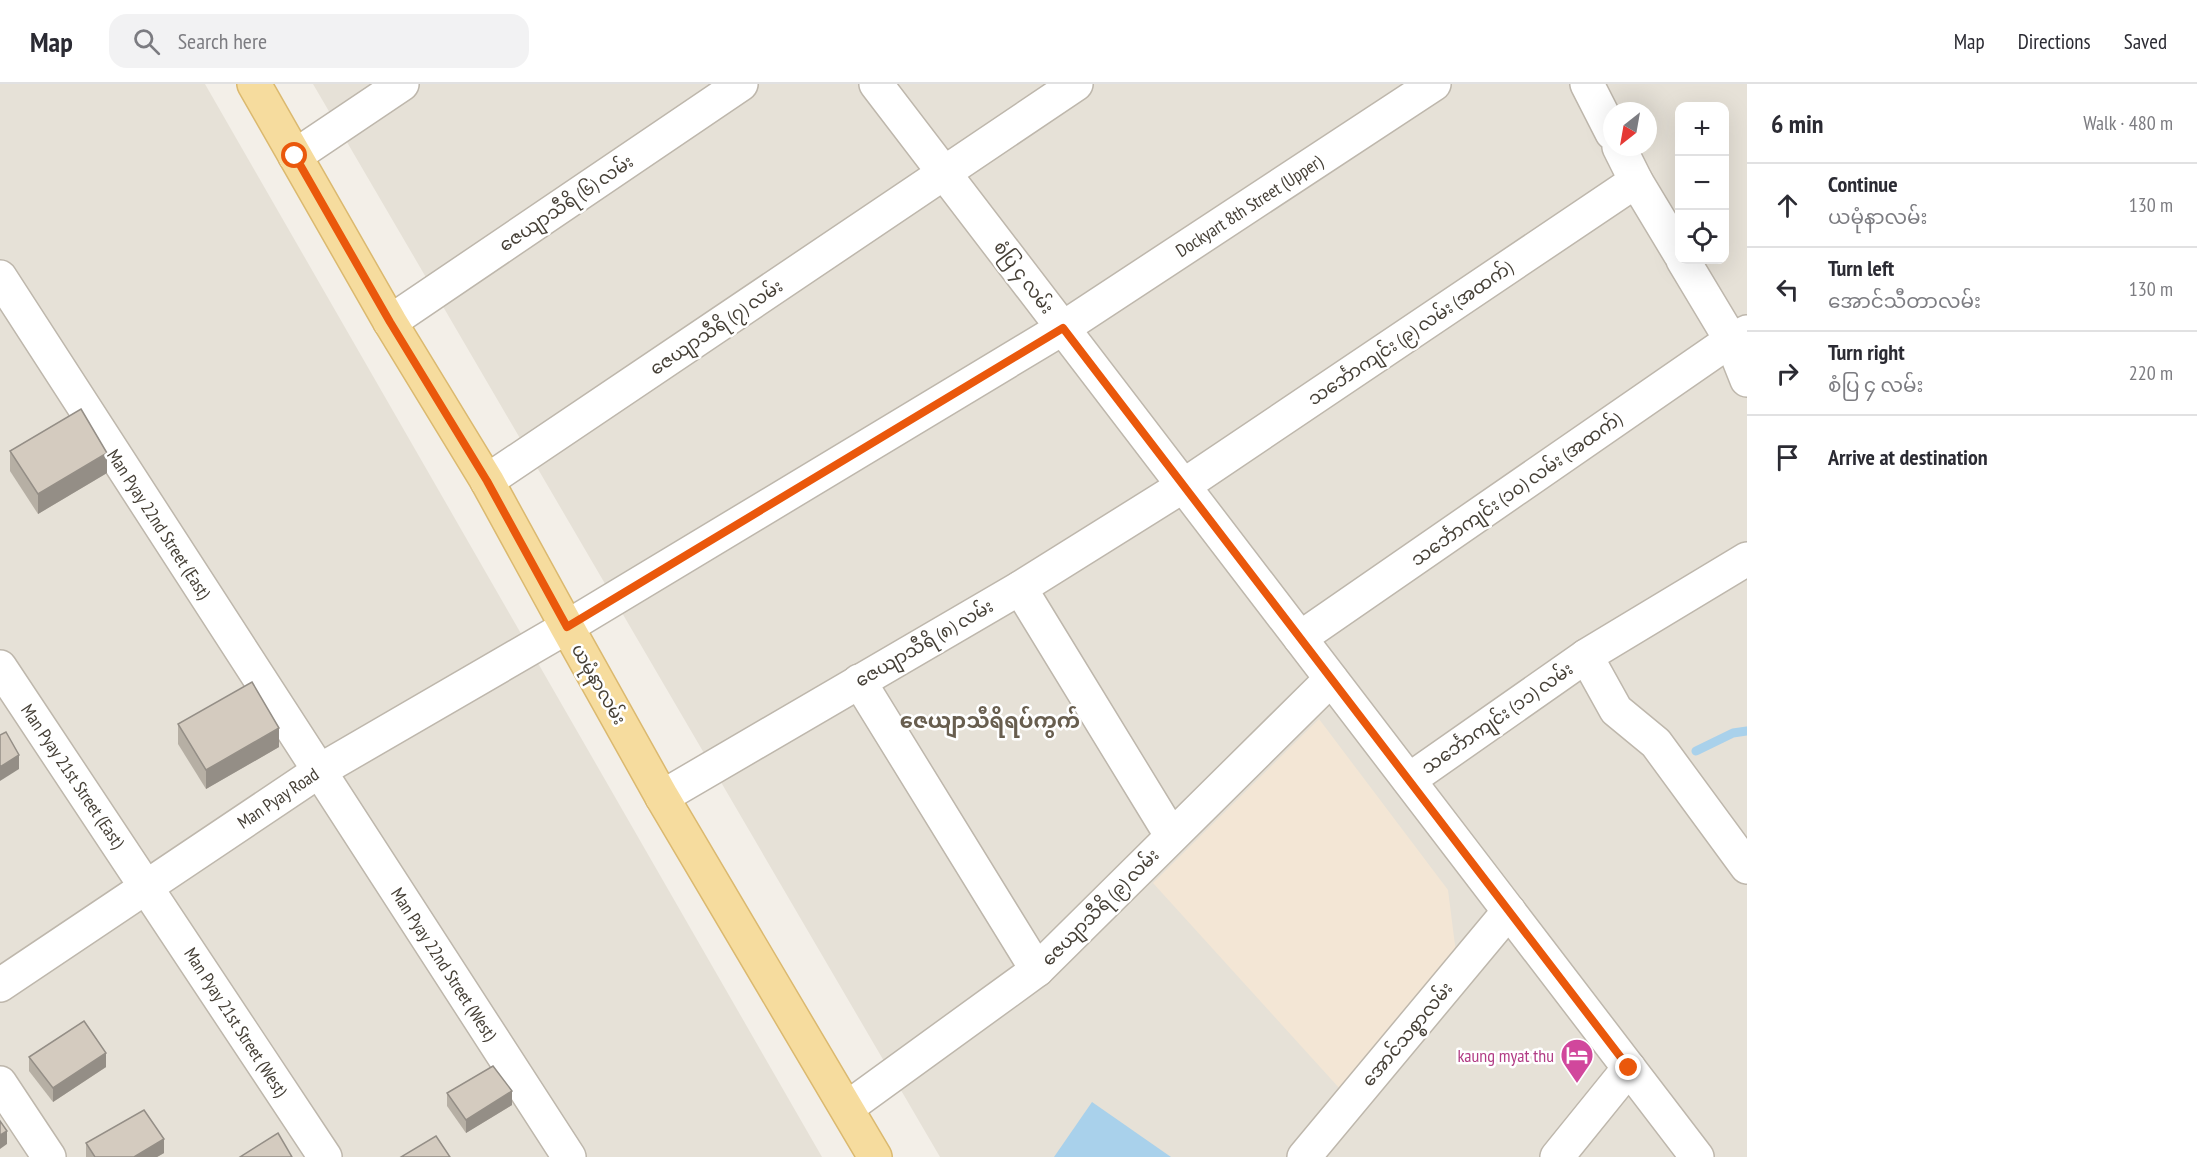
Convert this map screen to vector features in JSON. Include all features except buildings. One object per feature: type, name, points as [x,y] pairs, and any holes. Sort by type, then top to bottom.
[{"type":"main road","name":"ယမုံနာလမ်း","points":[[254,84],[390,322],[487,481],[662,796],[875,1157]]},
{"type":"street","points":[[295,156],[402,84]]},
{"type":"street","name":"ဇေယျာသီရိ (၆) လမ်း","points":[[390,322],[741,84]]},
{"type":"street","name":"စံပြ ၄ လမ်း","points":[[876,84],[1697,1157]]},
{"type":"street","name":"ဇေယျာသီရိ (၇) လမ်း","points":[[487,481],[1076,84]]},
{"type":"street","name":"Dockyart 8th Street (Upper)","points":[[567,627],[1063,328],[1434,84]]},
{"type":"street","points":[[1587,84],[1603,115]]},
{"type":"street","points":[[1624,156],[1675,246]]},
{"type":"street","name":"သင်္ဘောကျင်း (၉) လမ်း (အထက်)","points":[[1183,486],[1636,181]]},
{"type":"street","points":[[1686,264],[1739,336],[1747,380]]},
{"type":"street","name":"Man Pyay 22nd Street (East)","points":[[0,277],[319,771]]},
{"type":"street","name":"သင်္ဘောကျင်း (၁၀) လမ်း (အထက်)","points":[[1300,638],[1739,336]]},
{"type":"street","name":"ဇေယျာသီရိ (၈) လမ်း","points":[[662,796],[1020,588],[1183,486]]},
{"type":"street","name":"သင်္ဘောကျင်း (၁၁) လမ်း","points":[[1409,780],[1586,656],[1747,559]]},
{"type":"street","points":[[1020,588],[1171,835]]},
{"type":"street","name":"Man Pyay Road","points":[[0,985],[319,771],[567,627]]},
{"type":"street","name":"သင်္ဘောကျင်း (၁၁) လမ်း","points":[[1586,656],[1616,710],[1656,743],[1747,867]]},
{"type":"street","name":"Man Pyay 21st Street (East)","points":[[0,667],[147,886]]},
{"type":"street","name":"ဇေယျာသီရိ (၉) လမ်း","points":[[847,1108],[1037,970],[1331,679]]},
{"type":"street","points":[[860,681],[1037,970]]},
{"type":"street","name":"Man Pyay 22nd Street (West)","points":[[319,771],[568,1157]]},
{"type":"street","name":"Man Pyay 21st Street (West)","points":[[147,886],[326,1157]]},
{"type":"street","name":"အောင်သစ္စာလမ်း","points":[[1304,1157],[1509,911]]},
{"type":"street","points":[[1557,1157],[1629,1068]]},
{"type":"street","points":[[0,1083],[49,1157]]},
{"type":"shaded area","points":[[0,84],[205,84],[822,1157],[0,1157]]},
{"type":"shaded area","points":[[313,84],[1747,84],[1747,1157],[940,1157]]},
{"type":"shaded area","points":[[1319,719],[1448,890],[1456,953],[1341,1090],[1153,883]]},
{"type":"water","points":[[1092,1102],[1171,1157],[1054,1157]]},
{"type":"waterway","points":[[1696,751],[1733,733],[1747,731]]},
{"type":"place","name":"kaung myat thu","points":[[1577,1084]]},
{"type":"district","name":"ဇေယျာသီရိရပ်ကွက်","points":[[990,720]]},
{"type":"route","points":[[295,156],[390,322],[487,481],[567,627],[1063,328],[1629,1068]]}]
